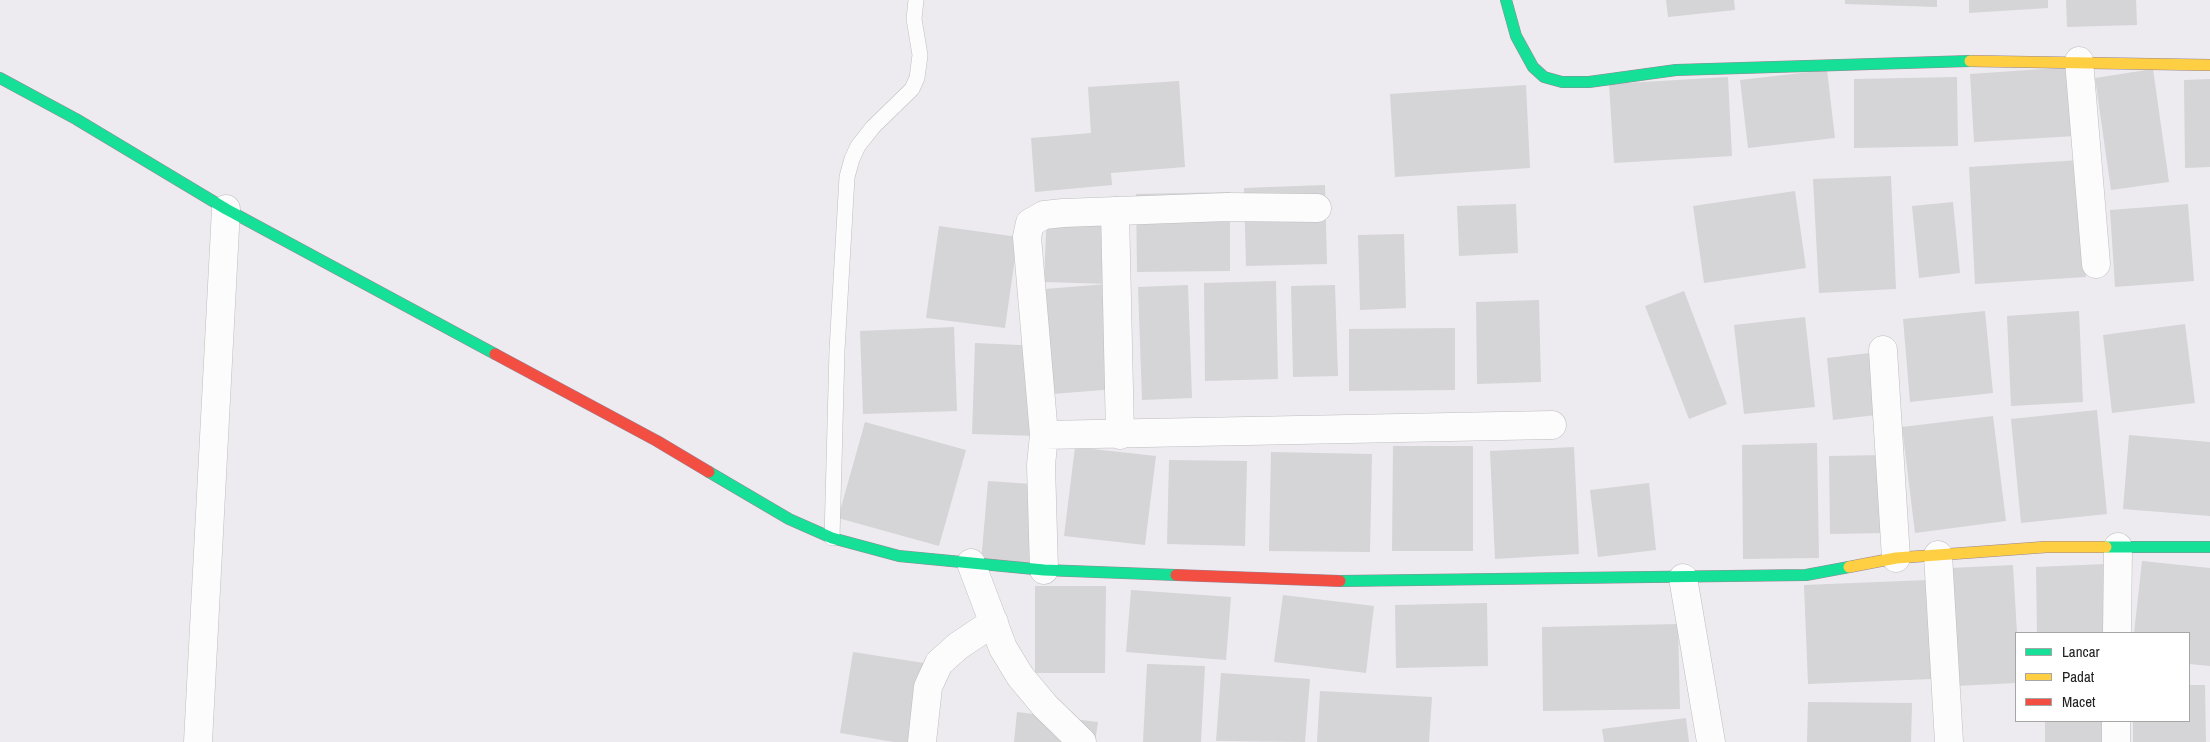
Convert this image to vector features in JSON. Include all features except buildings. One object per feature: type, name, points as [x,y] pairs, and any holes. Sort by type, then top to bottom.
[{"type":"street","points":[[1506,0],[1516,36],[1529,60],[1544,76],[1562,82],[1589,82],[1676,70],[1957,61],[2210,64]]},
{"type":"street","points":[[2079,61],[2096,264]]},
{"type":"street","points":[[0,78],[76,119],[226,209],[657,441],[789,519],[832,538],[899,556],[1044,570],[1370,582],[1683,578],[1806,574],[1896,558],[2046,547],[2210,547]]},
{"type":"street","points":[[1044,570],[1041,465],[1044,435],[1027,237],[1030,223],[1044,216],[1115,211],[1227,207],[1317,208]]},
{"type":"street","points":[[198,742],[226,209]]},
{"type":"street","points":[[1115,211],[1120,435]]},
{"type":"street","points":[[1883,350],[1896,558]]},
{"type":"street","points":[[1044,435],[1552,425]]},
{"type":"street","points":[[2117,632],[2118,546]]},
{"type":"street","points":[[1938,555],[1950,742]]},
{"type":"street","points":[[971,562],[1003,648],[1020,676],[1045,706],[1082,742]]},
{"type":"street","points":[[1683,578],[1710,742]]},
{"type":"street","points":[[922,742],[928,687],[939,663],[958,646],[994,622]]},
{"type":"street","points":[[2116,722],[2116,742]]},
{"type":"lane","points":[[832,538],[837,350],[847,177],[858,146],[872,127],[912,89],[917,78],[920,55],[914,19],[916,0]]},
{"type":"traffic: fast","points":[[1506,0],[1516,36],[1533,67],[1544,77],[1562,82],[1589,82],[1676,70],[1970,61]]},
{"type":"traffic: fast","points":[[0,78],[76,119],[226,209],[495,354]]},
{"type":"traffic: fast","points":[[709,472],[789,519],[832,538],[899,556],[1044,570],[1176,575]]},
{"type":"traffic: fast","points":[[2106,547],[2210,547]]},
{"type":"traffic: fast","points":[[1340,581],[1806,575],[1849,567]]},
{"type":"traffic: slow","points":[[1970,61],[2210,65]]},
{"type":"traffic: slow","points":[[1849,567],[1896,558],[2046,547],[2106,547]]},
{"type":"traffic: jam","points":[[495,354],[657,441],[709,472]]},
{"type":"traffic: jam","points":[[1176,575],[1340,581]]}]
